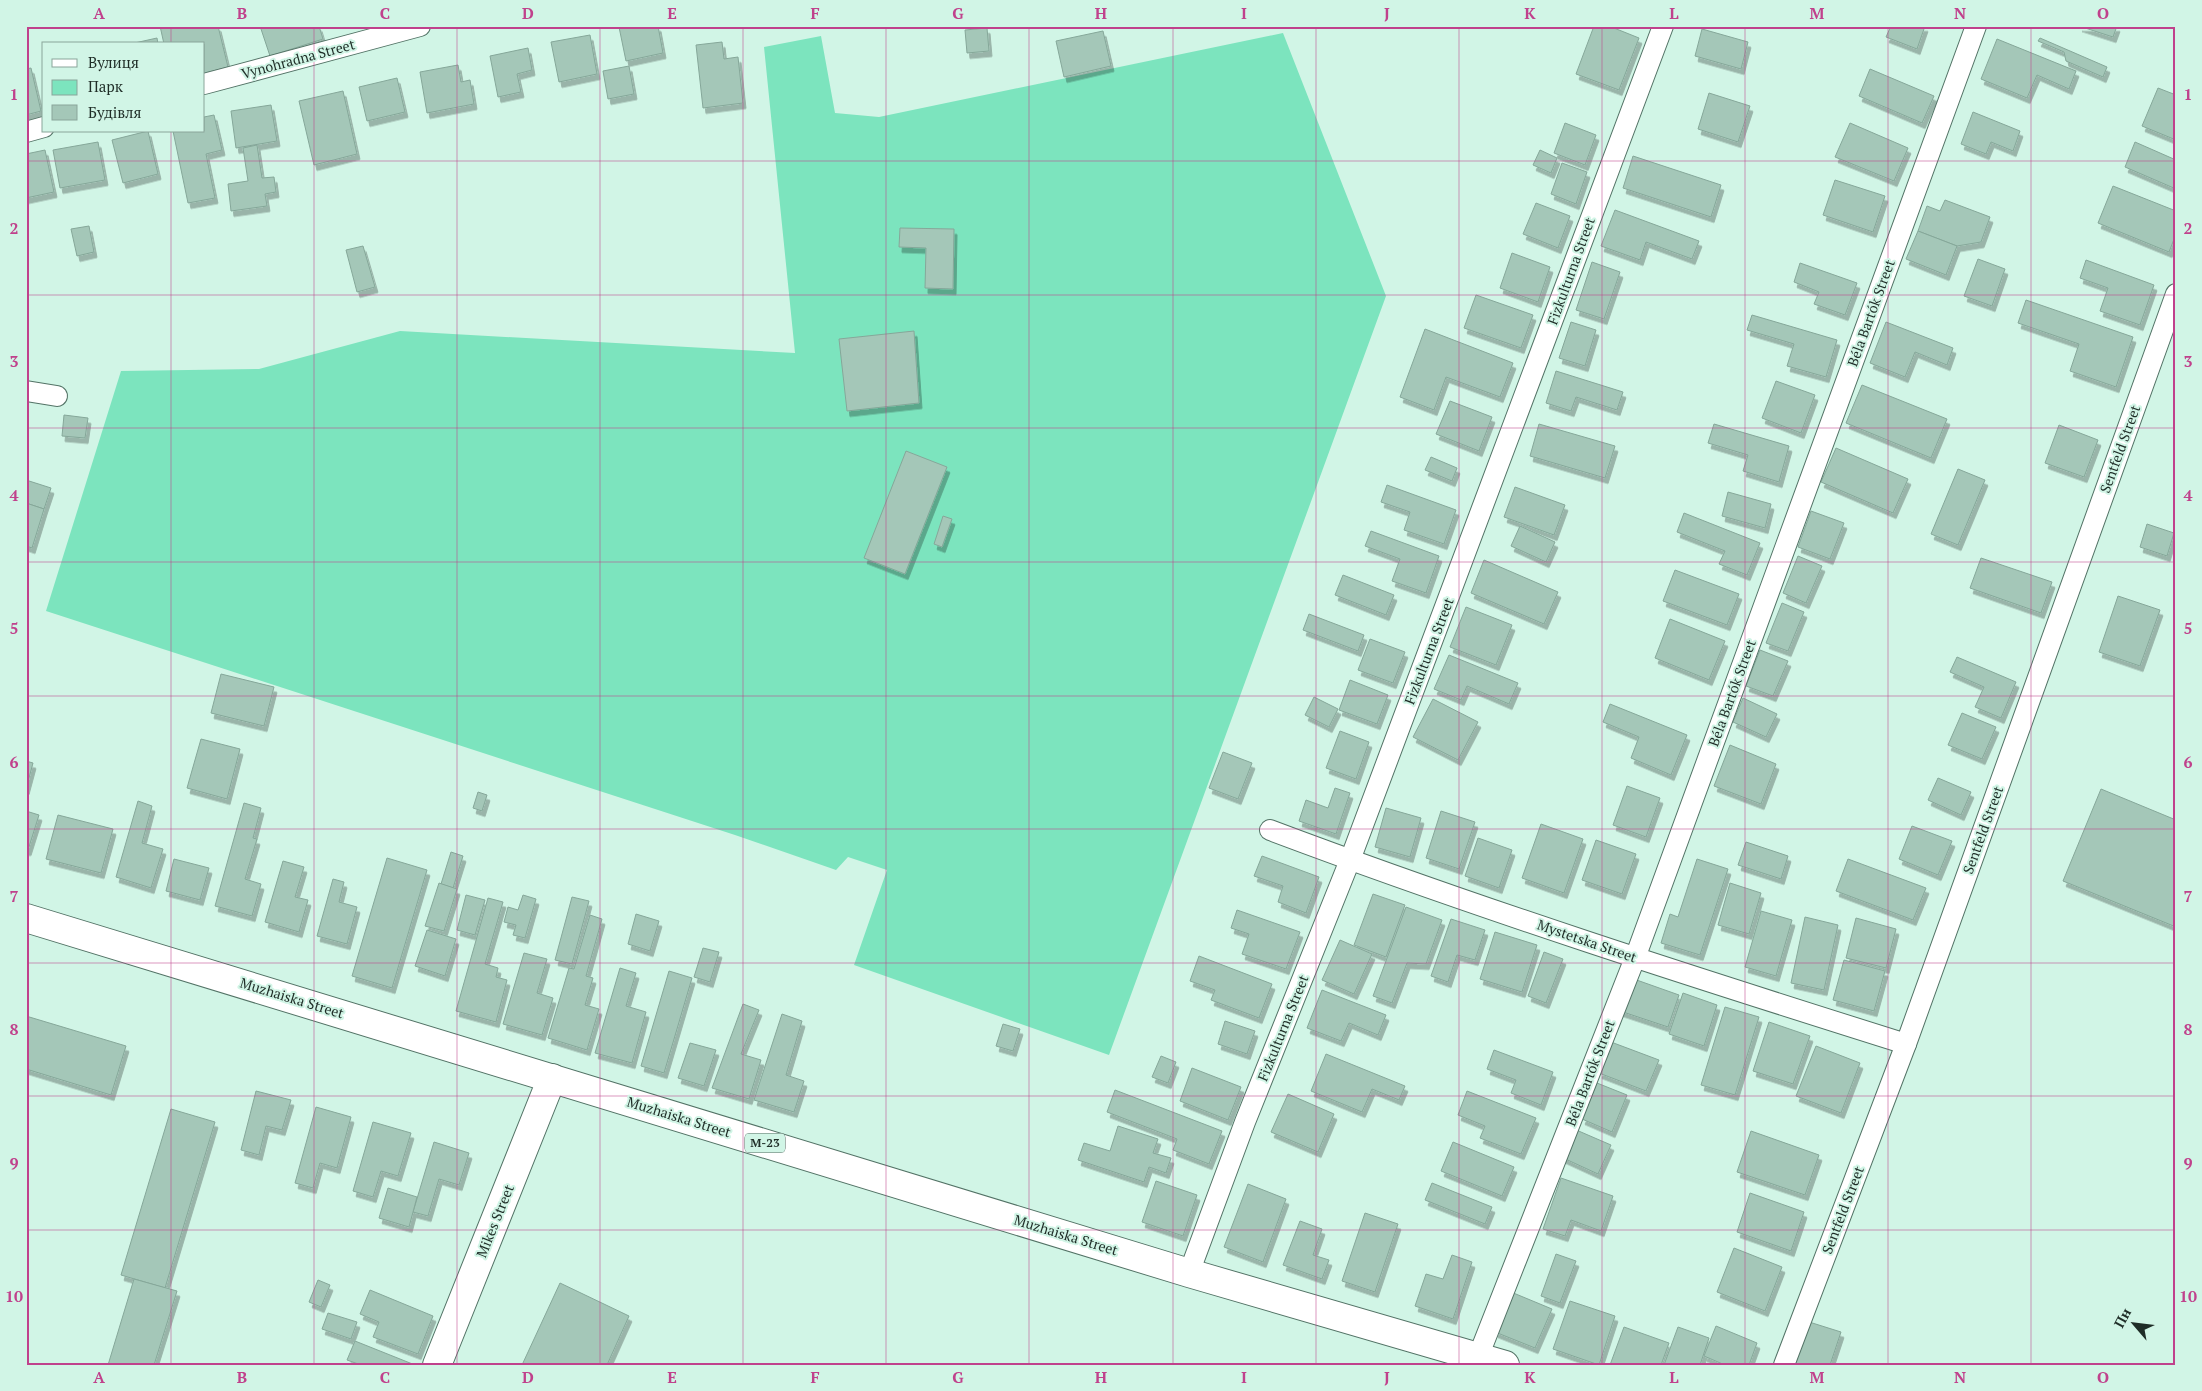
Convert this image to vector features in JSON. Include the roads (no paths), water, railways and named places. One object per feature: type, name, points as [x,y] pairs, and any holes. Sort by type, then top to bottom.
[{"type":"main road","name":"Muzhaiska Street","points":[[26,918],[1189,1273],[1505,1365]]},
{"type":"main road","name":"Mikes Street","points":[[437,1365],[552,1078]]},
{"type":"street","name":"Vynohradna Street","points":[[205,84],[420,26]]},
{"type":"street","name":"Fizkulturna Street","points":[[1189,1273],[1245,1122],[1350,860],[1663,26]]},
{"type":"street","name":"Béla Bartók Street","points":[[1478,1357],[1635,958],[1976,26]]},
{"type":"street","points":[[26,132],[42,128]]},
{"type":"street","name":"Sentfeld Street","points":[[1784,1365],[1906,1044],[2176,294]]},
{"type":"street","points":[[26,391],[57,396]]},
{"type":"street","name":"Mystetska Street","points":[[1270,830],[1350,860],[1635,958],[1906,1044]]}]
